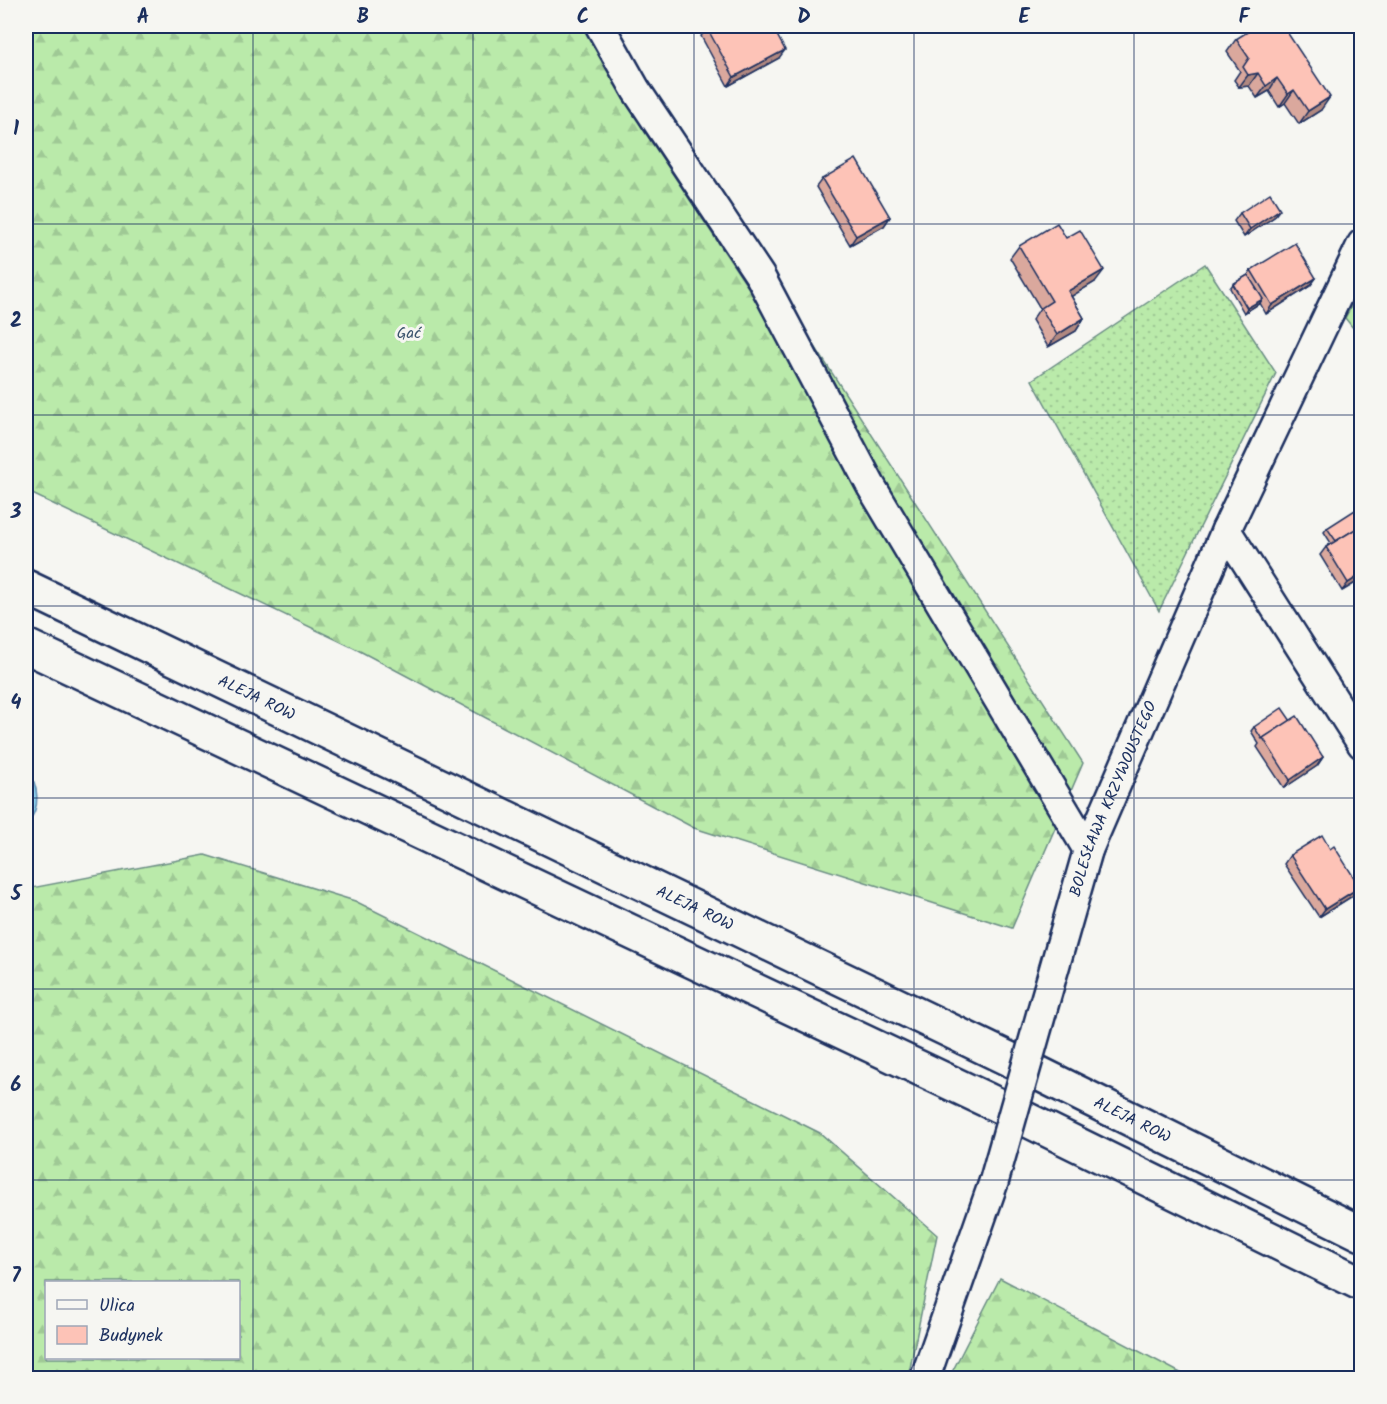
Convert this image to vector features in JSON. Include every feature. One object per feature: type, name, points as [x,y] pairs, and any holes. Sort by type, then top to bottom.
[{"type":"main road","name":"ALEJA ROW","points":[[26,587],[1034,1071],[1362,1234]]},
{"type":"main road","points":[[26,646],[987,1100],[1362,1284]]},
{"type":"street","points":[[600,26],[636,90],[760,276],[871,486],[1088,850]]},
{"type":"street","name":"BOLESŁAWA KRZYWOUSTEGO","points":[[925,1378],[994,1181],[1088,850],[1226,531],[1362,244]]},
{"type":"street","points":[[1226,531],[1362,744]]},
{"type":"green space","name":"Gać","points":[[26,26],[586,26],[643,129],[747,286],[789,306],[1083,763],[1012,928],[694,828],[354,648],[26,491]]},
{"type":"green space","points":[[1205,264],[1276,373],[1159,611],[1032,380]]},
{"type":"green space","points":[[1361,288],[1362,338],[1345,318]]},
{"type":"green space","points":[[205,855],[355,901],[820,1133],[937,1235],[908,1378],[26,1378],[26,889]]},
{"type":"green space","points":[[1000,1278],[1190,1378],[949,1378]]},
{"type":"water","points":[[26,768],[34,782],[37,796],[35,811],[26,825]]},
{"type":"building","points":[[712,26],[772,26],[785,50],[734,77],[707,28]]},
{"type":"building","points":[[1257,26],[1283,26],[1330,97],[1308,111],[1294,90],[1288,94],[1277,78],[1266,86],[1258,73],[1248,75],[1243,67],[1249,58],[1236,39]]},
{"type":"building","points":[[856,159],[890,217],[856,236],[822,179]]},
{"type":"building","points":[[1270,193],[1280,209],[1250,229],[1240,213]]},
{"type":"building","points":[[1057,223],[1066,238],[1080,230],[1104,270],[1068,291],[1084,318],[1057,335],[1041,308],[1052,301],[1019,246]]},
{"type":"building","points":[[1295,243],[1316,278],[1272,305],[1251,270]]},
{"type":"building","points":[[1248,275],[1263,299],[1247,308],[1233,284]]},
{"type":"building","points":[[1355,510],[1362,520],[1362,525],[1336,541],[1327,528]]},
{"type":"building","points":[[1362,525],[1362,574],[1348,583],[1326,547]]},
{"type":"building","points":[[1282,708],[1291,721],[1262,739],[1254,727]]},
{"type":"building","points":[[1297,716],[1323,757],[1290,780],[1263,738]]},
{"type":"building","points":[[1322,835],[1330,849],[1334,846],[1360,887],[1325,909],[1290,855]]}]
